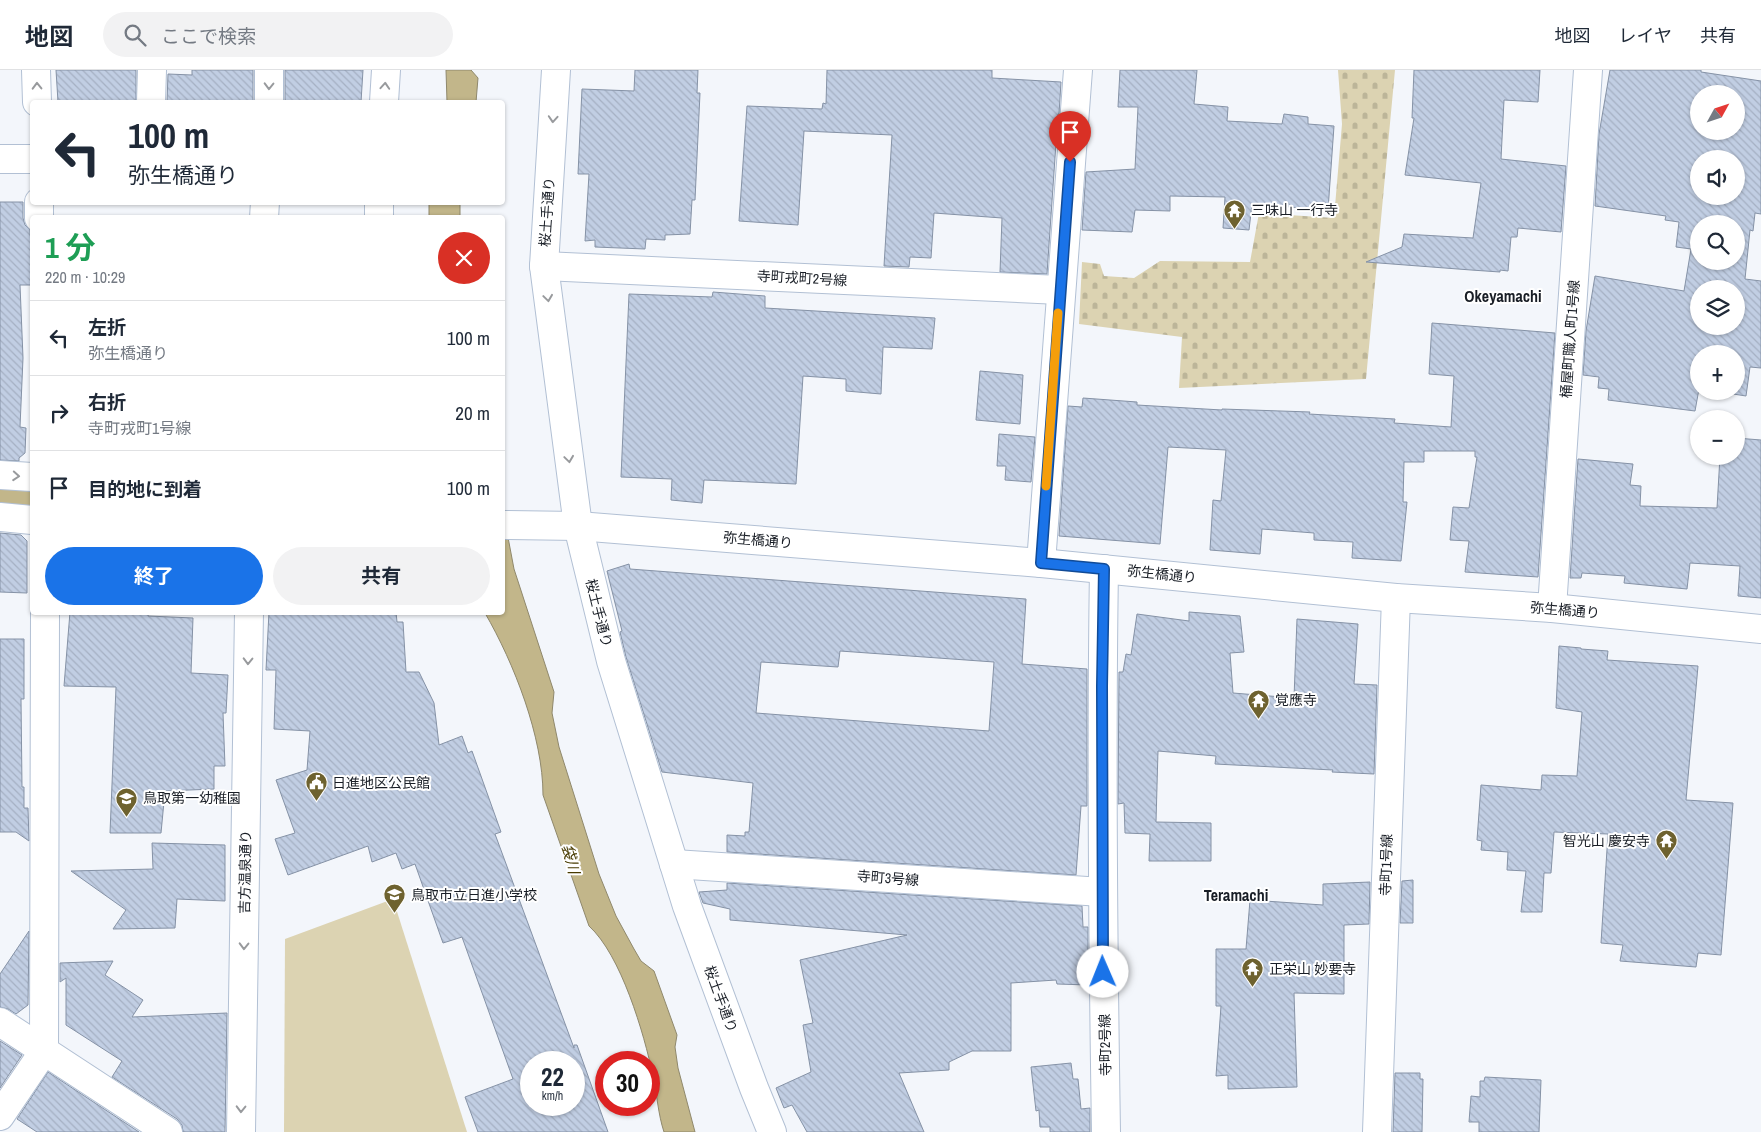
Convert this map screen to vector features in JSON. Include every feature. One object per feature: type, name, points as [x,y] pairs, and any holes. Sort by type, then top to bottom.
[{"type":"street","points":[[36,70],[37,100]]},
{"type":"street","points":[[151,100],[152,70]]},
{"type":"street","points":[[268,100],[269,70]]},
{"type":"street","points":[[384,100],[386,70]]},
{"type":"street","name":"桜土手通り","points":[[556,70],[544,266],[567,525],[691,915],[772,1132]]},
{"type":"street","points":[[1041,563],[1078,70]]},
{"type":"street","name":"桶屋町職人町1号線","points":[[1552,608],[1588,70]]},
{"type":"street","points":[[0,159],[30,159]]},
{"type":"street","name":"寺町戎町2号線","points":[[544,266],[1060,290]]},
{"type":"street","points":[[0,475],[30,477]]},
{"type":"street","points":[[0,517],[30,520]]},
{"type":"street","name":"弥生橋通り","points":[[505,525],[567,525],[1041,563],[1396,598],[1552,608],[1761,629]]},
{"type":"street","name":"寺町2号線","points":[[1104,569],[1102,892],[1106,1132]]},
{"type":"street","name":"寺町1号線","points":[[1377,1132],[1396,598]]},
{"type":"street","points":[[0,1116],[44,1051],[45,615]]},
{"type":"street","name":"吉方温泉通り","points":[[241,1132],[248,615]]},
{"type":"street","name":"寺町3号線","points":[[674,864],[1102,892]]},
{"type":"street","points":[[0,1022],[168,1132]]},
{"type":"green space","points":[[1338,70],[1395,70],[1366,379],[1179,388],[1182,337],[1079,324],[1082,262],[1100,264],[1104,276],[1134,278],[1160,261],[1250,262],[1259,213],[1334,218],[1342,124]]},
{"type":"green space","points":[[393,899],[467,1132],[284,1132],[285,939]]},
{"type":"water","points":[[446,70],[471,70],[478,78],[476,100],[447,100]]},
{"type":"water","points":[[429,205],[460,205],[460,215],[429,215]]},
{"type":"water","name":"袋川","points":[[505,522],[514,569],[554,692],[552,713],[559,747],[599,874],[616,916],[641,961],[654,971],[677,1035],[675,1047],[678,1068],[695,1132],[664,1132],[660,1116],[660,1051],[647,1051],[630,996],[621,975],[601,939],[589,926],[543,795],[542,773],[532,725],[525,701],[506,654],[486,615],[505,615]]},
{"type":"building","points":[[56,70],[136,70],[136,100],[58,100]]},
{"type":"building","points":[[192,70],[253,70],[253,100],[167,100],[168,74],[192,75]]},
{"type":"building","points":[[285,70],[363,70],[361,100],[285,100]]},
{"type":"building","points":[[635,70],[698,70],[697,93],[700,93],[695,200],[692,200],[690,234],[665,235],[665,240],[646,239],[645,249],[595,247],[595,240],[585,241],[589,174],[578,174],[582,89],[634,91]]},
{"type":"building","points":[[827,70],[992,70],[992,78],[1061,82],[1047,274],[1000,272],[1002,218],[934,213],[931,258],[910,257],[909,267],[884,266],[892,135],[804,131],[798,225],[739,221],[747,106],[822,109],[823,103],[826,104]]},
{"type":"building","points":[[1120,70],[1197,70],[1194,104],[1228,107],[1227,121],[1282,124],[1284,114],[1308,117],[1308,124],[1334,126],[1328,210],[1252,204],[1249,230],[1223,228],[1225,197],[1170,196],[1170,211],[1135,210],[1132,232],[1082,230],[1086,172],[1135,169],[1138,107],[1118,107]]},
{"type":"building","points":[[1414,70],[1540,70],[1538,102],[1504,100],[1501,159],[1566,166],[1561,232],[1518,228],[1517,237],[1511,237],[1508,271],[1500,270],[1500,272],[1366,262],[1402,247],[1404,234],[1473,238],[1481,183],[1405,175],[1414,118],[1412,118]]},
{"type":"building","points":[[1610,70],[1701,70],[1701,72],[1761,81],[1761,214],[1755,213],[1753,231],[1750,230],[1745,279],[1761,281],[1761,368],[1750,367],[1746,396],[1745,345],[1690,345],[1690,400],[1697,400],[1695,410],[1608,400],[1609,389],[1598,388],[1599,377],[1583,375],[1586,331],[1595,276],[1684,291],[1690,255],[1690,270],[1745,270],[1745,215],[1690,215],[1690,249],[1676,247],[1679,222],[1665,220],[1666,216],[1595,206],[1599,134]]},
{"type":"building","points":[[0,202],[23,202],[23,218],[25,225],[30,230],[30,285],[20,285],[23,358],[20,427],[26,428],[25,453],[19,458],[19,461],[0,460]]},
{"type":"building","points":[[713,292],[765,296],[765,308],[935,318],[932,349],[883,347],[881,394],[846,391],[846,379],[803,376],[796,484],[704,480],[702,503],[671,500],[672,479],[621,477],[629,294],[712,297]]},
{"type":"building","points":[[1432,323],[1555,333],[1538,577],[1465,572],[1469,541],[1450,540],[1453,507],[1469,508],[1477,457],[1475,457],[1475,451],[1424,451],[1424,462],[1404,462],[1403,502],[1407,502],[1401,561],[1352,558],[1353,542],[1314,540],[1314,533],[1262,529],[1260,554],[1210,550],[1213,500],[1221,501],[1226,450],[1168,447],[1160,544],[1059,536],[1068,406],[1082,407],[1083,398],[1137,402],[1137,405],[1222,410],[1310,412],[1309,414],[1395,419],[1394,423],[1451,427],[1454,376],[1429,374]]},
{"type":"building","points":[[980,371],[1023,375],[1020,424],[976,420]]},
{"type":"building","points":[[999,434],[1035,437],[1031,482],[1005,480],[1006,466],[997,466]]},
{"type":"building","points":[[1745,439],[1761,440],[1761,598],[1738,596],[1740,566],[1690,563],[1687,589],[1624,583],[1625,576],[1582,573],[1581,578],[1570,578],[1578,459],[1633,464],[1630,485],[1641,486],[1640,506],[1717,508],[1719,465],[1745,465]]},
{"type":"building","points":[[0,533],[21,535],[27,541],[27,593],[0,592]]},
{"type":"building","points":[[629,564],[630,569],[1026,599],[1022,664],[1087,669],[1087,806],[1081,806],[1076,875],[727,852],[727,835],[745,836],[745,832],[749,832],[753,783],[662,772],[626,657],[620,632],[622,631],[607,571]],"holes":[[[840,651],[994,662],[989,731],[756,713],[761,662],[838,667]]]},
{"type":"building","points":[[1189,612],[1240,616],[1244,652],[1230,653],[1233,693],[1294,698],[1297,619],[1358,624],[1354,684],[1377,685],[1374,774],[1215,764],[1216,756],[1158,751],[1156,822],[1211,823],[1211,861],[1149,861],[1150,834],[1125,833],[1124,803],[1118,804],[1119,672],[1123,672],[1126,654],[1131,655],[1137,614],[1189,621]]},
{"type":"building","points":[[70,615],[148,615],[193,618],[191,673],[228,675],[226,713],[223,713],[225,766],[214,766],[214,789],[165,791],[161,833],[110,833],[116,687],[64,686]]},
{"type":"building","points":[[269,615],[396,615],[397,622],[403,622],[406,672],[419,672],[434,703],[439,745],[462,736],[468,753],[472,751],[501,832],[495,834],[574,1048],[574,1045],[577,1045],[579,1051],[520,1051],[520,1116],[585,1116],[585,1067],[595,1096],[595,1116],[602,1116],[608,1132],[478,1132],[465,1097],[513,1079],[462,937],[443,943],[415,864],[402,869],[396,853],[372,862],[368,846],[288,875],[275,839],[295,833],[276,780],[307,770],[310,731],[274,729],[276,670],[266,670]]},
{"type":"building","points":[[0,639],[24,639],[24,699],[21,699],[22,787],[24,787],[24,808],[28,808],[29,841],[16,832],[0,832]]},
{"type":"building","points":[[1559,646],[1608,651],[1607,660],[1698,666],[1686,800],[1733,803],[1721,955],[1698,953],[1696,967],[1620,961],[1623,945],[1601,943],[1608,834],[1554,832],[1551,873],[1544,873],[1542,912],[1521,912],[1526,871],[1507,870],[1508,852],[1481,850],[1482,841],[1477,840],[1481,785],[1541,790],[1542,775],[1577,776],[1582,712],[1556,708]]},
{"type":"building","points":[[152,843],[225,845],[225,901],[177,899],[175,928],[113,929],[126,910],[71,871],[153,869]]},
{"type":"building","points":[[1413,880],[1413,923],[1400,923],[1402,881]]},
{"type":"building","points":[[1370,882],[1369,924],[1344,925],[1344,994],[1294,993],[1297,1087],[1228,1089],[1228,1075],[1216,1076],[1221,1006],[1216,1006],[1216,949],[1246,949],[1250,900],[1323,905],[1323,884]]},
{"type":"building","points":[[727,883],[1082,906],[1083,927],[1088,927],[1088,985],[1057,984],[1056,980],[1011,983],[1011,1051],[972,1051],[949,1062],[949,1070],[899,1073],[924,1132],[807,1132],[792,1105],[784,1108],[776,1088],[811,1072],[803,1025],[813,1023],[800,960],[907,935],[730,920],[730,909],[703,903],[699,892],[727,890]]},
{"type":"building","points":[[29,931],[28,1005],[16,1014],[0,1007],[0,974]]},
{"type":"building","points":[[113,961],[105,975],[143,1000],[132,1017],[227,1013],[225,1132],[183,1132],[182,1125],[177,1119],[112,1077],[122,1061],[66,1025],[66,978],[60,982],[60,963]]},
{"type":"building","points":[[0,1041],[22,1055],[0,1088]]},
{"type":"building","points":[[1071,1063],[1073,1079],[1078,1079],[1081,1109],[1090,1108],[1090,1132],[1050,1132],[1050,1127],[1040,1127],[1039,1110],[1036,1111],[1031,1067]]},
{"type":"building","points":[[48,1072],[139,1132],[37,1132],[17,1119]]},
{"type":"building","points":[[1395,1073],[1420,1073],[1420,1079],[1423,1079],[1422,1132],[1393,1132]]},
{"type":"building","points":[[1485,1077],[1541,1080],[1539,1132],[1479,1132],[1479,1122],[1469,1122],[1471,1096],[1480,1097],[1480,1081],[1484,1081]]},
{"type":"waterway","points":[[0,498],[30,500]]},
{"type":"slow traffic","points":[[1046,486],[1058,313]]},
{"type":"place","name":"三味山 一行寺","points":[[1235,229]]},
{"type":"place","name":"覚應寺","points":[[1259,719]]},
{"type":"place","name":"日進地区公民館","points":[[316,802]]},
{"type":"place","name":"鳥取第一幼稚園","points":[[127,817]]},
{"type":"place","name":"智光山 慶安寺","points":[[1666,860]]},
{"type":"place","name":"鳥取市立日進小学校","points":[[395,914]]},
{"type":"place","name":"正栄山 妙要寺","points":[[1253,988]]},
{"type":"district","name":"Okeyamachi","points":[[1503,296]]},
{"type":"district","name":"Teramachi","points":[[1236,895]]},
{"type":"route","points":[[1070,162],[1041,563],[1104,569],[1102,686],[1103,972]]}]
